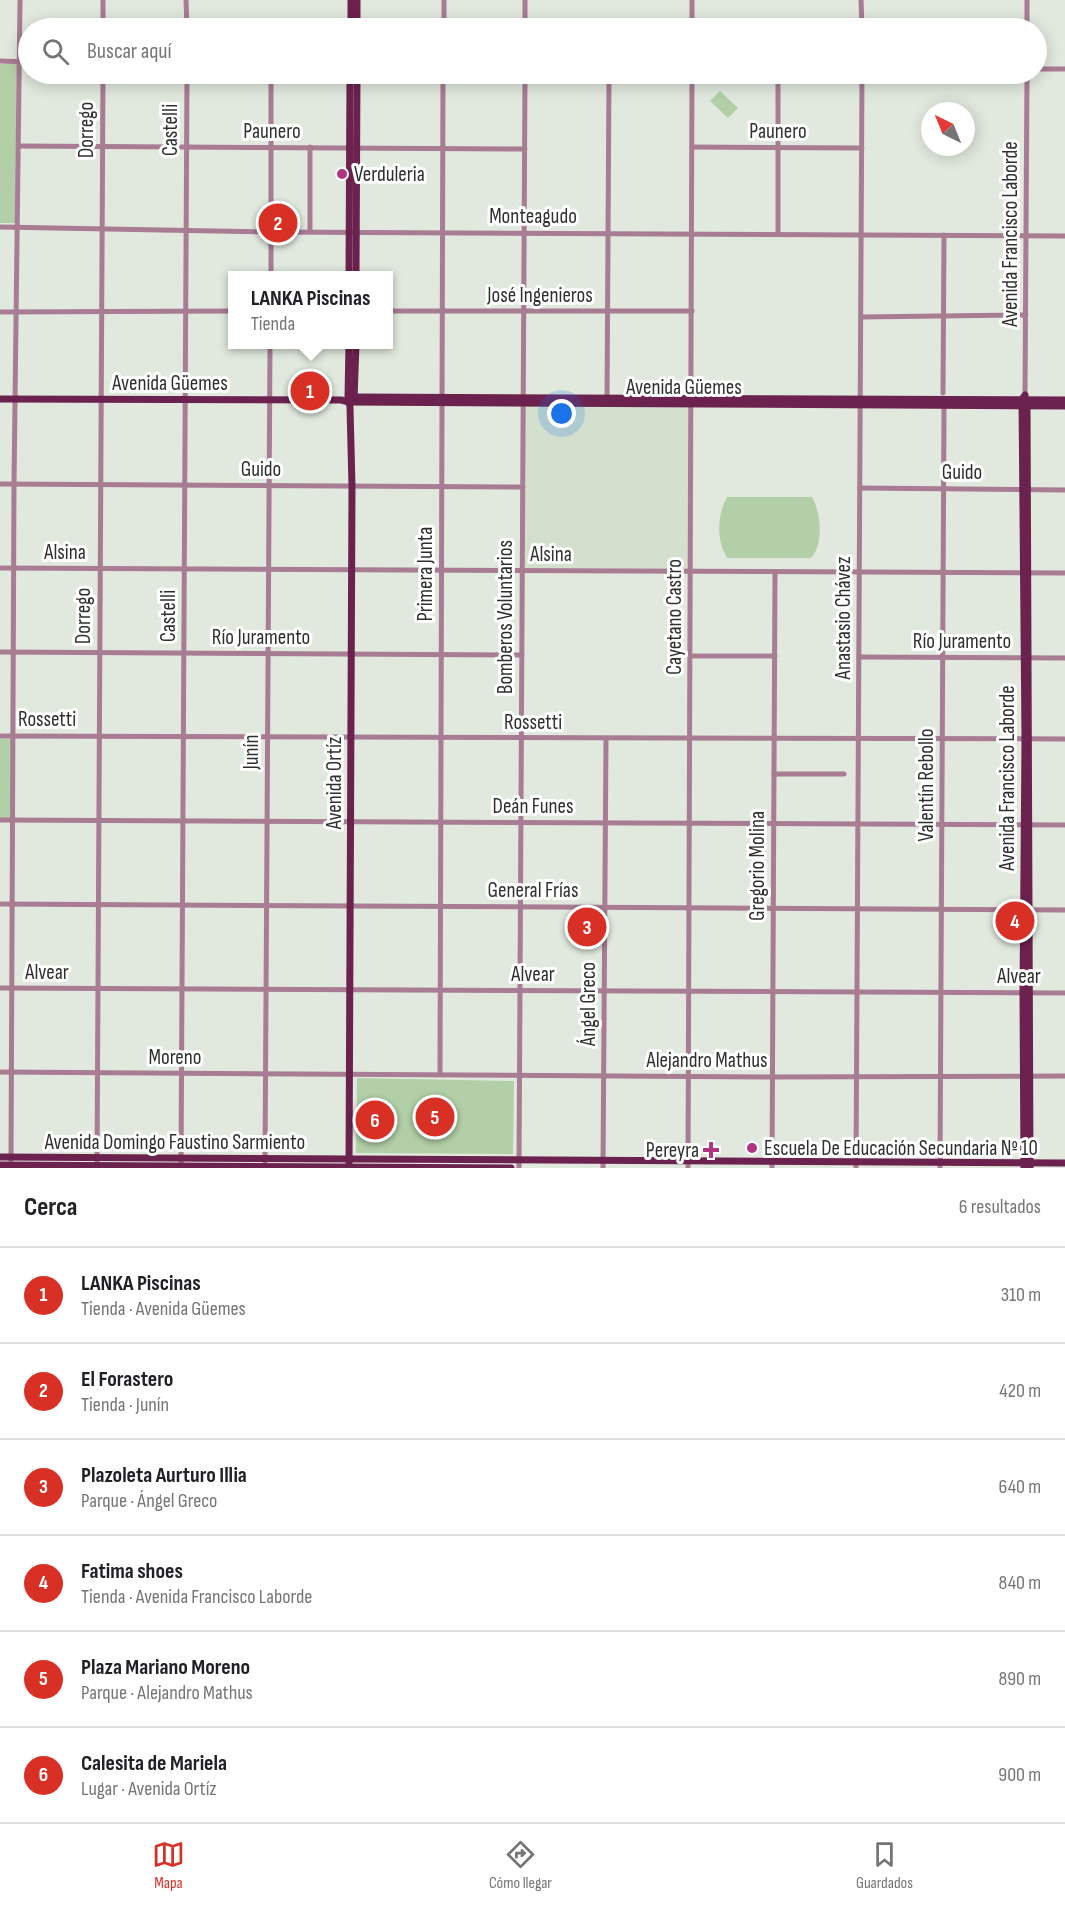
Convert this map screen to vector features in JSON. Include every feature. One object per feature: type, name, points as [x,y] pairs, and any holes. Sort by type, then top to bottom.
[{"type":"main road","points":[[351,0],[351,18]]},
{"type":"main road","points":[[357,0],[357,18]]},
{"type":"main road","points":[[350,84],[353,147]]},
{"type":"main road","points":[[349,271],[356,84]]},
{"type":"main road","points":[[352,231],[356,271]]},
{"type":"main road","name":"Avenida Ortíz","points":[[349,349],[352,570],[349,1165]]},
{"type":"main road","name":"Avenida Ortíz","points":[[350,401],[356,349]]},
{"type":"main road","name":"Avenida Güemes","points":[[0,399],[1025,401]]},
{"type":"main road","points":[[1025,401],[1065,400]]},
{"type":"main road","points":[[1025,401],[1065,406]]},
{"type":"main road","name":"Avenida Francisco Laborde","points":[[1025,401],[1027,1165]]},
{"type":"main road","name":"Avenida Domingo Faustino Sarmiento","points":[[0,1158],[11,1164]]},
{"type":"main road","name":"Avenida Domingo Faustino Sarmiento","points":[[97,1164],[181,1158],[265,1159],[349,1165]]},
{"type":"main road","points":[[349,1165],[1027,1165],[1065,1163]]},
{"type":"main road","name":"Avenida Domingo Faustino Sarmiento","points":[[0,1165],[97,1164],[265,1168],[349,1165]]},
{"type":"main road","points":[[349,1165],[512,1168]]},
{"type":"street","points":[[20,0],[20,18]]},
{"type":"street","points":[[103,0],[103,18]]},
{"type":"street","points":[[186,0],[186,18]]},
{"type":"street","points":[[444,0],[444,18]]},
{"type":"street","points":[[525,0],[525,18]]},
{"type":"street","points":[[692,0],[692,18]]},
{"type":"street","points":[[861,0],[862,18]]},
{"type":"street","points":[[1027,0],[1027,18]]},
{"type":"street","points":[[0,61],[18,62]]},
{"type":"street","points":[[1047,69],[1065,69]]},
{"type":"street","points":[[11,1164],[14,484],[19,84]]},
{"type":"street","name":"Dorrego","points":[[97,1164],[103,84]]},
{"type":"street","name":"Castelli","points":[[181,1167],[187,84]]},
{"type":"street","points":[[271,84],[271,271]]},
{"type":"street","name":"Primera Junta","points":[[440,1074],[444,84]]},
{"type":"street","name":"Bomberos Voluntarios","points":[[519,1164],[525,84]]},
{"type":"street","points":[[607,401],[609,84]]},
{"type":"street","name":"Cayetano Castro","points":[[688,1165],[692,84]]},
{"type":"street","points":[[778,84],[778,234]]},
{"type":"street","name":"Anastasio Chávez","points":[[856,1165],[862,84]]},
{"type":"street","name":"Avenida Francisco Laborde","points":[[1025,401],[1027,84]]},
{"type":"street","name":"Paunero","points":[[19,146],[525,148]]},
{"type":"street","points":[[310,147],[310,231]]},
{"type":"street","name":"Paunero","points":[[693,147],[862,148]]},
{"type":"street","name":"Monteagudo","points":[[0,227],[271,232],[1065,236]]},
{"type":"street","points":[[943,393],[944,235]]},
{"type":"street","points":[[0,312],[228,311]]},
{"type":"street","name":"José Ingenieros","points":[[393,311],[692,311]]},
{"type":"street","points":[[861,317],[1026,315]]},
{"type":"street","name":"Junín","points":[[265,1168],[270,349]]},
{"type":"street","name":"Valentín Rebollo","points":[[940,1165],[944,409]]},
{"type":"street","name":"Guido","points":[[0,484],[523,487]]},
{"type":"street","name":"Guido","points":[[860,488],[1065,490]]},
{"type":"street","name":"Alsina","points":[[0,568],[1065,573]]},
{"type":"street","name":"Gregorio Molina","points":[[772,1165],[775,572]]},
{"type":"street","name":"Río Juramento","points":[[0,652],[522,655]]},
{"type":"street","points":[[691,656],[775,656]]},
{"type":"street","name":"Río Juramento","points":[[859,657],[1065,658]]},
{"type":"street","name":"Rossetti","points":[[0,736],[1065,739]]},
{"type":"street","name":"Ángel Greco","points":[[604,1164],[606,739]]},
{"type":"street","points":[[774,774],[843,774]]},
{"type":"street","name":"Deán Funes","points":[[0,820],[1065,825]]},
{"type":"street","name":"General Frías","points":[[0,904],[1065,910]]},
{"type":"street","name":"Alvear","points":[[0,988],[1065,993]]},
{"type":"street","name":"Moreno","points":[[0,1072],[350,1074]]},
{"type":"street","name":"Alejandro Mathus","points":[[350,1074],[688,1077],[1065,1076]]},
{"type":"shaded area","points":[[526,406],[689,406],[689,569],[525,568]]},
{"type":"green space","points":[[0,64],[17,64],[15,223],[0,223]]},
{"type":"green space","points":[[720,91],[738,108],[728,118],[710,101]]},
{"type":"green space","points":[[727,497],[812,497],[820,528],[818,545],[811,558],[727,558],[723,551],[719,528],[721,512]]},
{"type":"green space","points":[[0,739],[12,739],[12,819],[0,819]]},
{"type":"green space","points":[[357,1078],[514,1081],[513,1154],[356,1153]]},
{"type":"place","name":"Verduleria","points":[[342,174]]},
{"type":"place","name":"El Forastero","points":[[278,223]]},
{"type":"place","name":"LANKA Piscinas","points":[[310,391]]},
{"type":"place","name":"Fatima shoes","points":[[1015,921]]},
{"type":"place","name":"Plazoleta Aurturo Illia","points":[[587,927]]},
{"type":"place","name":"Plaza Mariano Moreno","points":[[435,1117]]},
{"type":"place","name":"Calesita de Mariela","points":[[375,1120]]},
{"type":"place","name":"Escuela De Educación Secundaria Nº 10","points":[[752,1148]]},
{"type":"place","name":"Pereyra","points":[[711,1150]]}]
